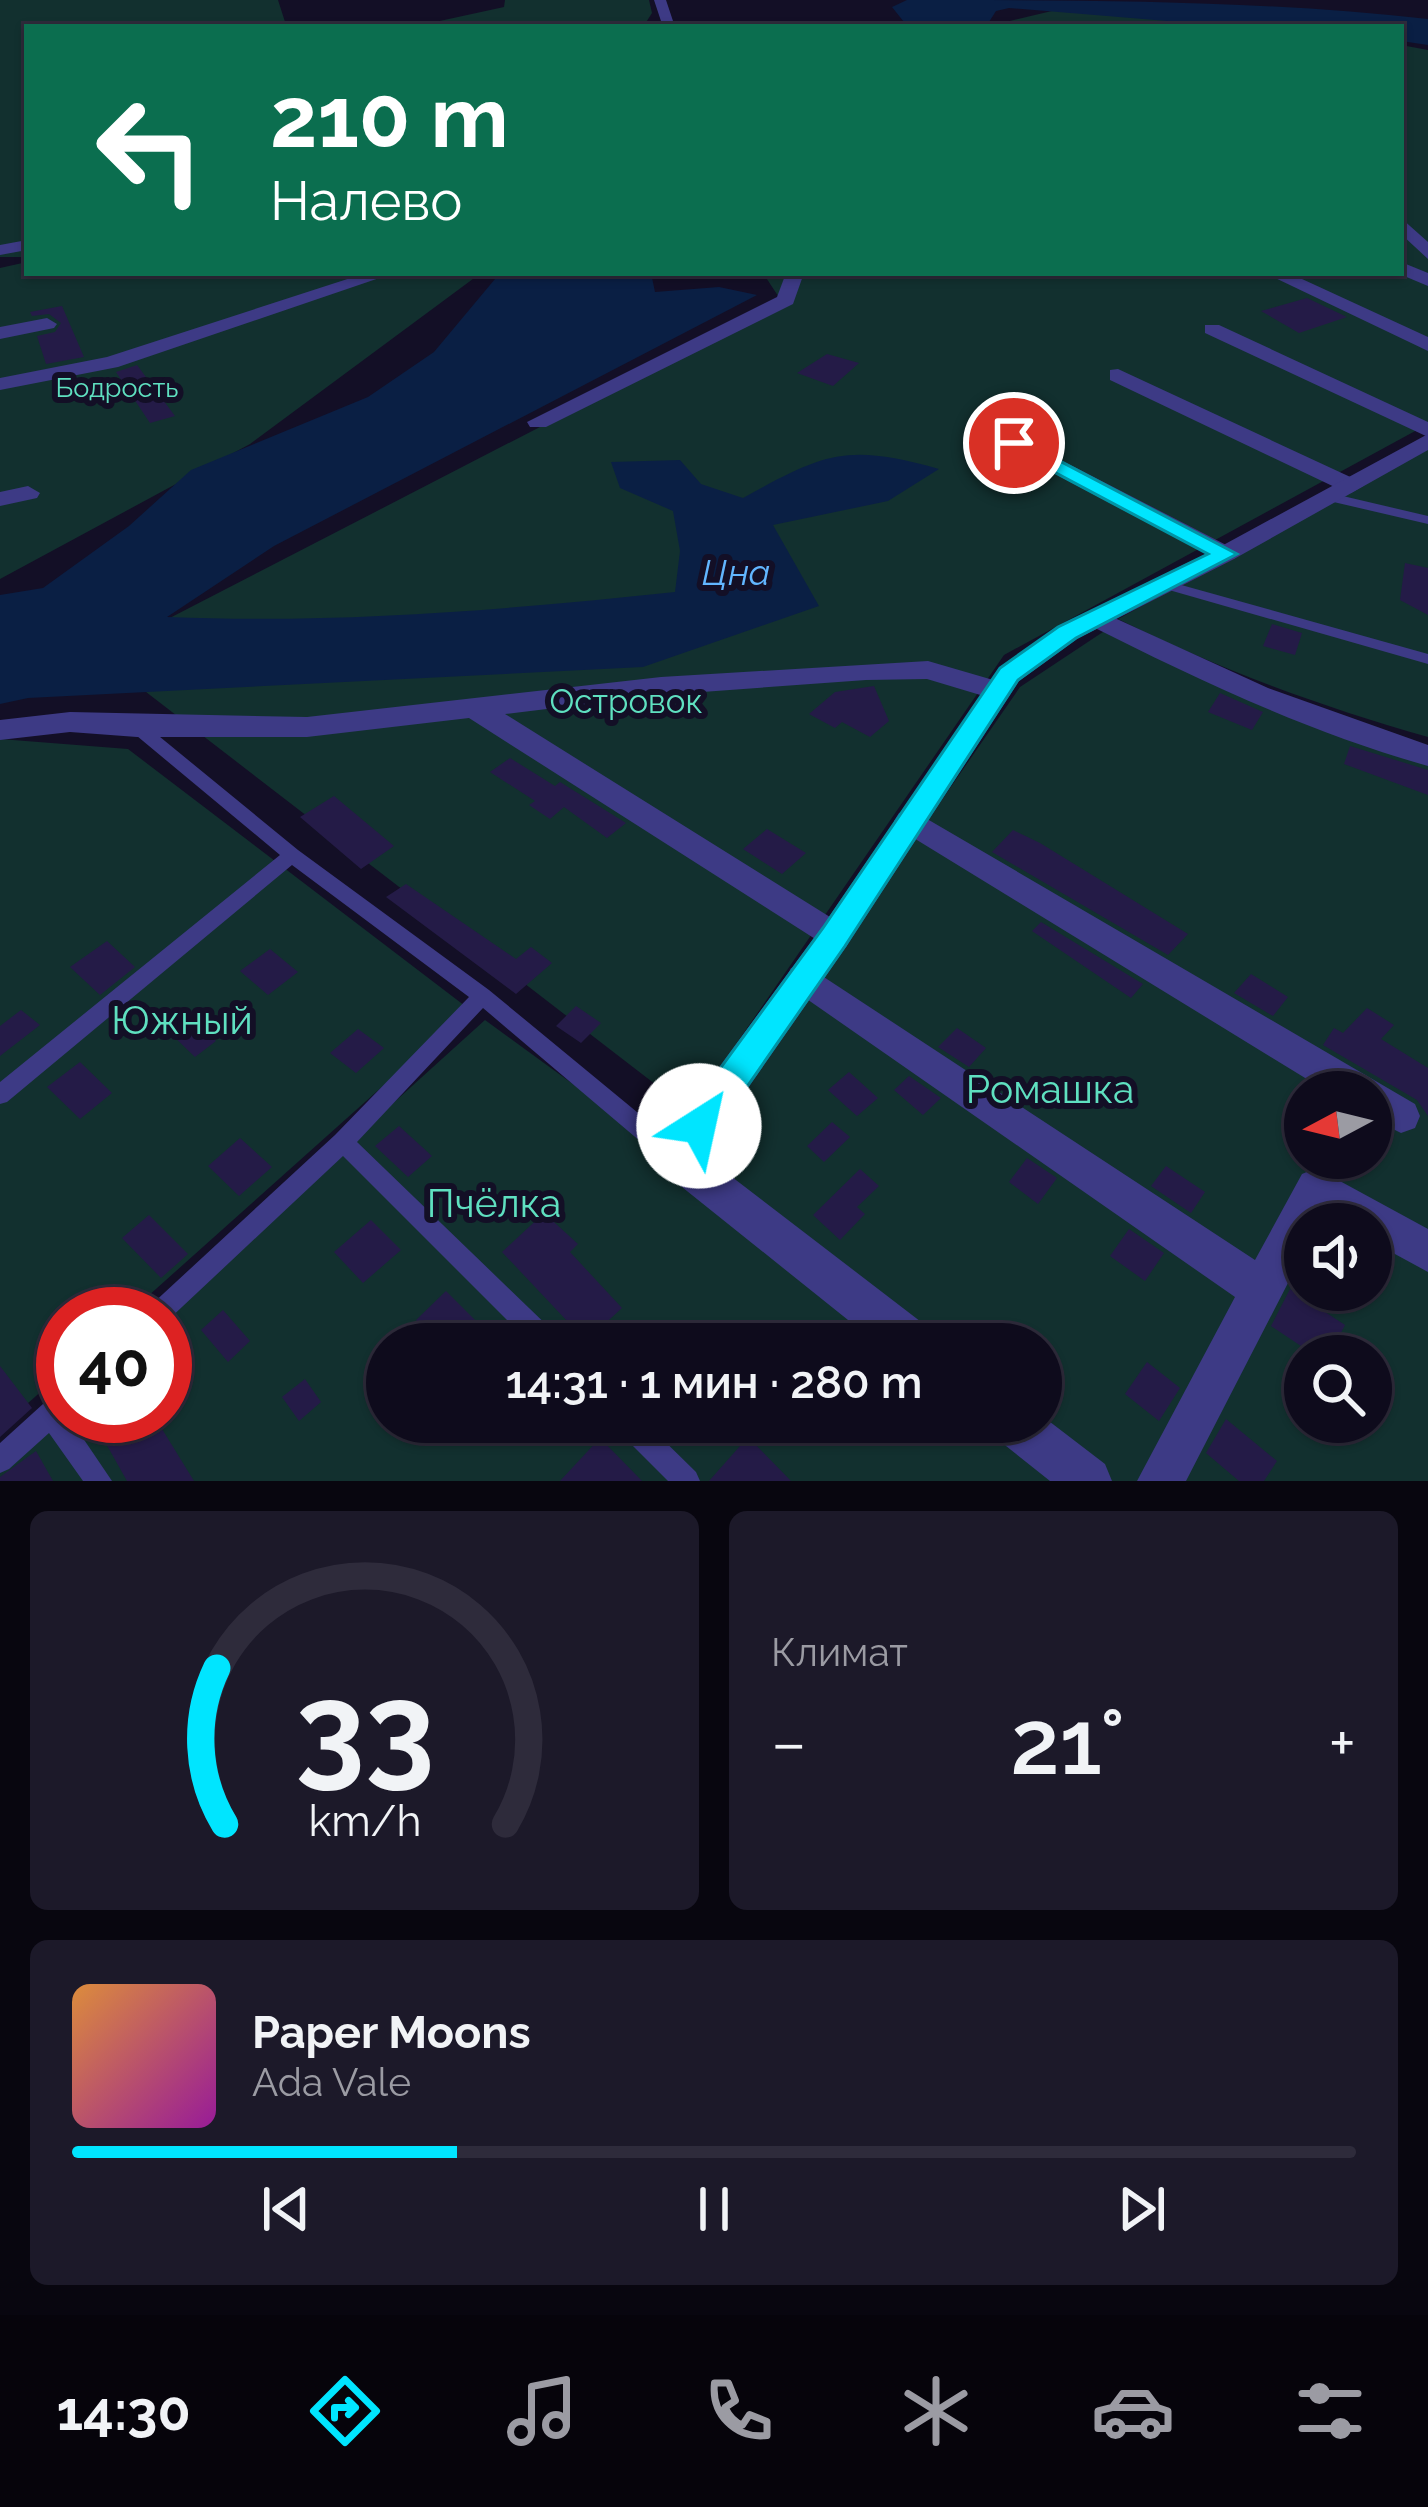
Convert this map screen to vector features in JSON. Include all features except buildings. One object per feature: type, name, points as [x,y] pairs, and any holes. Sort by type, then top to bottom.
[{"type":"street","points":[[1404,226],[1428,253]]},
{"type":"street","points":[[0,384],[111,363],[376,276]]},
{"type":"street","points":[[538,422],[786,301],[794,276]]},
{"type":"street","points":[[1280,276],[1428,345]]},
{"type":"street","points":[[0,333],[47,324]]},
{"type":"street","points":[[1212,329],[1428,430]]},
{"type":"street","points":[[1118,375],[1340,492]]},
{"type":"street","points":[[886,1323],[676,1158],[834,937],[997,691],[1038,652],[1095,617],[1226,554],[1428,441]]},
{"type":"street","points":[[1014,443],[1226,554]]},
{"type":"street","points":[[0,499],[28,493]]},
{"type":"street","points":[[1095,617],[1216,678],[1428,756]]},
{"type":"street","points":[[0,730],[70,722],[137,728],[307,728],[471,706],[866,671],[928,670],[997,691]]},
{"type":"street","points":[[471,706],[834,937]]},
{"type":"street","points":[[910,821],[1326,1071]]},
{"type":"street","points":[[804,978],[1262,1290]]},
{"type":"street","points":[[1161,1481],[1316,1187],[1428,1252]]},
{"type":"street","points":[[1039,1443],[1088,1481]]},
{"type":"lane","points":[[1340,492],[1428,520]]},
{"type":"lane","points":[[1167,585],[1428,659]]},
{"type":"lane","points":[[137,728],[292,855],[482,996],[676,1158]]},
{"type":"lane","points":[[0,1095],[292,855]]},
{"type":"lane","points":[[187,1287],[343,1142],[482,996]]},
{"type":"lane","points":[[343,1142],[527,1323]]},
{"type":"lane","points":[[0,1460],[36,1427]]},
{"type":"lane","points":[[77,1443],[99,1481]]},
{"type":"lane","points":[[648,1443],[687,1481]]},
{"type":"green space","points":[[0,0],[278,0],[286,24],[24,24],[24,257],[0,257]]},
{"type":"green space","points":[[505,0],[649,0],[652,13],[645,24],[426,24],[504,7]]},
{"type":"green space","points":[[1056,10],[1208,24],[997,24]]},
{"type":"green space","name":"Островок","points":[[1404,46],[1428,50],[1428,424],[1004,655],[690,1111],[98,655],[782,302],[765,276],[1404,276]]},
{"type":"green space","name":"Бодрость","points":[[24,263],[24,276],[477,276],[250,444],[0,579],[0,268]]},
{"type":"green space","points":[[1428,449],[1428,737],[1270,685],[1118,619]]},
{"type":"green space","name":"Ромашка","points":[[1109,628],[1428,750],[1428,1481],[1096,1481],[1061,1443],[1062,1323],[893,1323],[689,1165],[1020,687]]},
{"type":"green space","name":"Южный","points":[[0,739],[128,749],[469,1009],[158,1287],[36,1287],[36,1396],[0,1428]]},
{"type":"green space","name":"Пчёлка","points":[[485,1020],[662,1149],[874,1323],[366,1323],[366,1443],[1022,1443],[1068,1481],[0,1481],[0,1459],[36,1434],[36,1443],[192,1443],[190,1287]]},
{"type":"water","points":[[907,0],[1300,8],[1428,19],[1428,45],[1404,41],[1404,24],[1204,24],[1009,8],[996,11],[991,24],[906,24],[892,7]]},
{"type":"water","name":"Цна","points":[[497,276],[652,276],[655,292],[719,287],[757,295],[274,546],[167,617],[421,614],[675,592],[680,551],[673,511],[620,488],[611,462],[680,460],[701,484],[743,498],[795,471],[837,457],[881,456],[939,469],[888,501],[773,525],[819,606],[643,667],[28,698],[0,704],[0,595],[43,588],[129,526],[191,470],[368,397],[434,352]]},
{"type":"route","points":[[699,1126],[834,937],[1009,674],[1095,617],[1226,554],[1014,443]]}]
